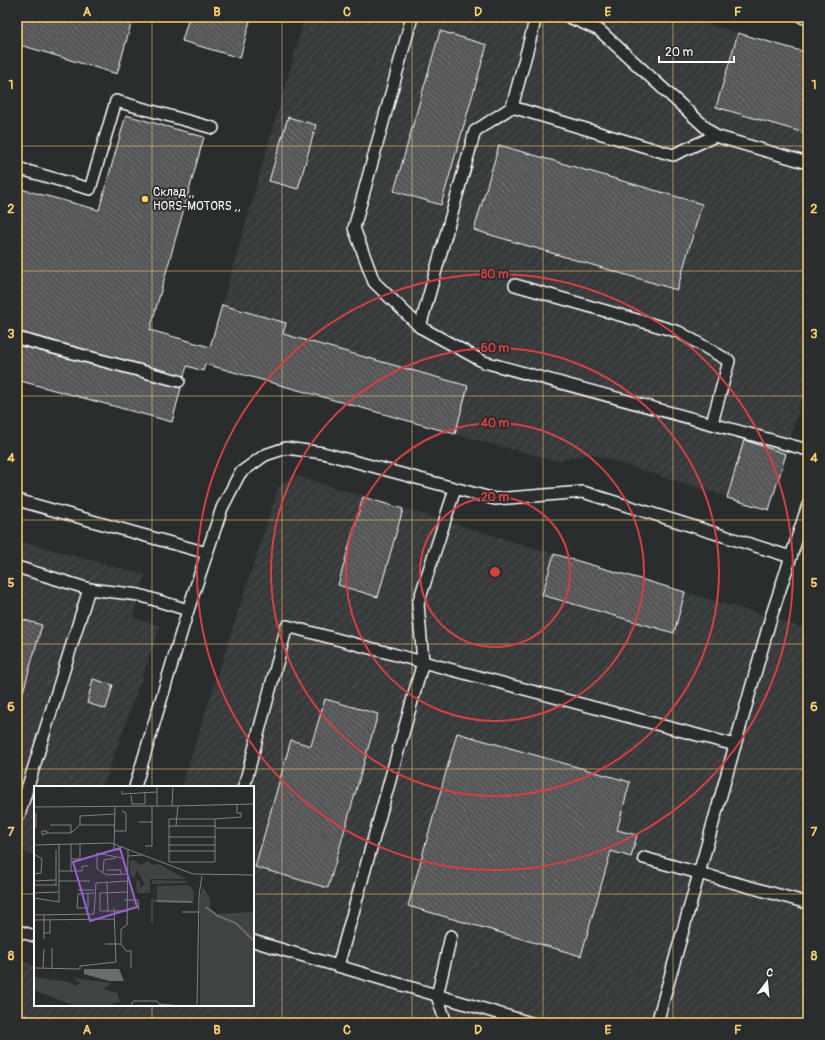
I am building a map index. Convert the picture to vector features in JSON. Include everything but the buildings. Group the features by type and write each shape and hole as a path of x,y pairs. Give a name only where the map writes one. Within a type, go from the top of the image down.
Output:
{"lane":[{"path":"412,17 354,228 374,282 420,327 484,362 808,450"},
{"path":"420,327 475,131 512,107 536,17"},
{"path":"569,17 599,30 715,136 808,163"},
{"path":"802,17 808,19"},
{"path":"17,168 90,189 116,101 213,128"},
{"path":"512,107 672,155 715,136"},
{"path":"515,285 679,332 728,361 712,423"},
{"path":"17,338 179,381"},
{"path":"135,786 188,610 222,508 240,473 265,455 286,448 323,453 495,499 583,492 791,558"},
{"path":"338,966 423,662 418,604 455,489"},
{"path":"17,500 207,553"},
{"path":"657,1023 771,617 808,505"},
{"path":"17,566 89,589 139,595 188,610"},
{"path":"17,814 19,815 89,589"},
{"path":"244,786 287,626 735,745"},
{"path":"644,858 700,871 808,902"},
{"path":"17,931 34,936"},
{"path":"446,1023 437,996 451,936"},
{"path":"254,941 531,1023"},
{"path":"17,1020 28,1023"}],"shaded area":[{"path":"305,17 684,17 808,53 808,378 769,510 591,454 557,461 205,364"},
{"path":"294,475 554,554 771,617 808,630 808,1023 17,1023 17,960 34,965 34,1006 254,1006 254,786 181,786 279,486"},
{"path":"17,540 145,575 133,617 160,626 103,786 34,786 34,856 17,850"}],"place":[{"name":"Склад ,, HORS-MOTORS ,,","path":"145,199"}]}
